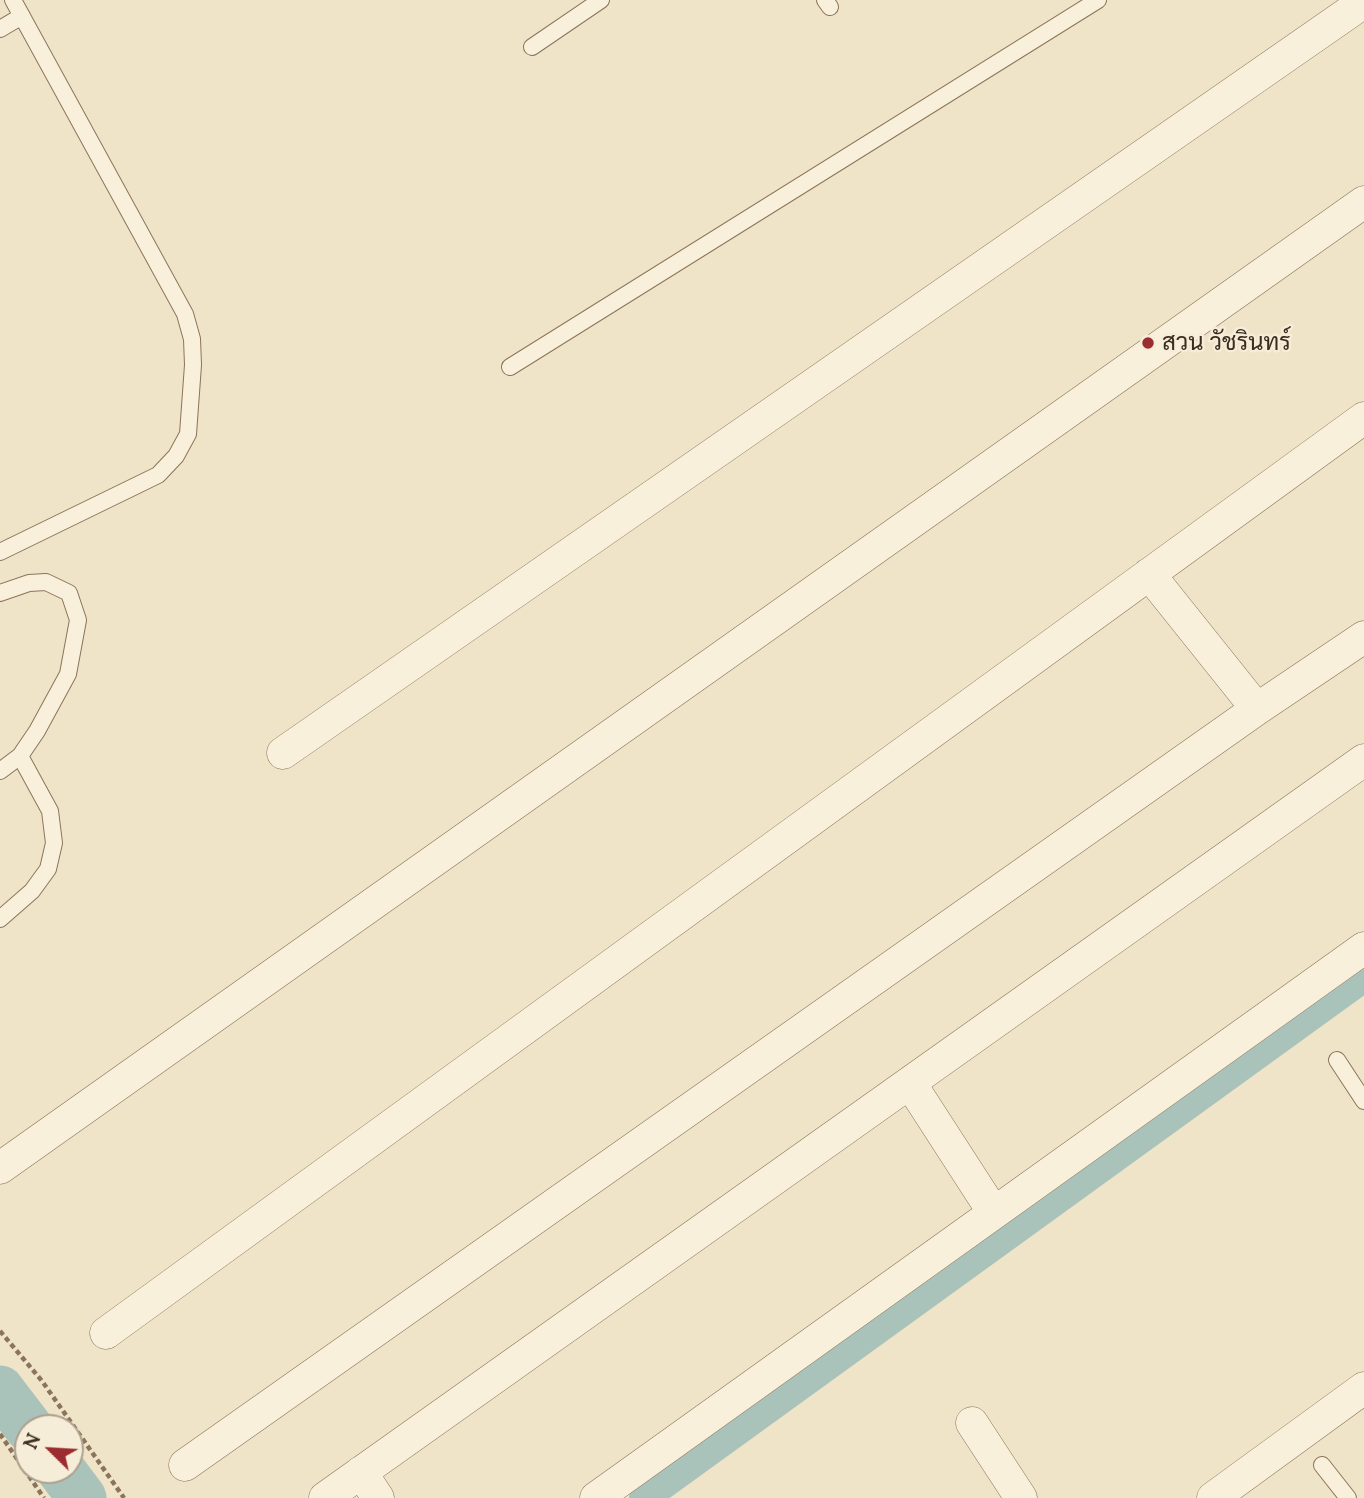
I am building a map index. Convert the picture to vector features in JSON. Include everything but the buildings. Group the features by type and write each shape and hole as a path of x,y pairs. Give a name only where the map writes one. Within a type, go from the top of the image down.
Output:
{"street":[{"path":"283,753 1364,2"},
{"path":"0,1168 1364,202"},
{"path":"106,1333 1364,418"},
{"path":"1149,574 1257,709"},
{"path":"185,1465 1257,709 1364,637"},
{"path":"325,1498 370,1485 910,1083 1364,760"},
{"path":"596,1498 1364,948"},
{"path":"910,1083 994,1213"},
{"path":"1213,1498 1364,1388"},
{"path":"972,1423 1021,1498"}],"lane":[{"path":"0,552 158,474 176,456 188,434 192,403 192,339 185,314 13,0"},
{"path":"532,47 601,0"},
{"path":"510,367 1098,0"},
{"path":"0,29 22,16"},
{"path":"0,593 29,583 46,582 69,593 78,621 68,674 37,732 20,756 0,771"},
{"path":"0,919 32,891 48,869 54,843 50,811 20,756"},
{"path":"1337,1060 1364,1101"},
{"path":"1322,1465 1348,1498"}],"path":[{"path":"0,1331 42,1381 124,1498"},
{"path":"0,1434 44,1498"}],"waterway":[{"path":"644,1498 1364,977"},
{"path":"0,1390 18,1414"},
{"path":"72,1484 82,1498"}],"place":[{"name":"สวน วัชรินทร์","path":"1148,343"}]}
